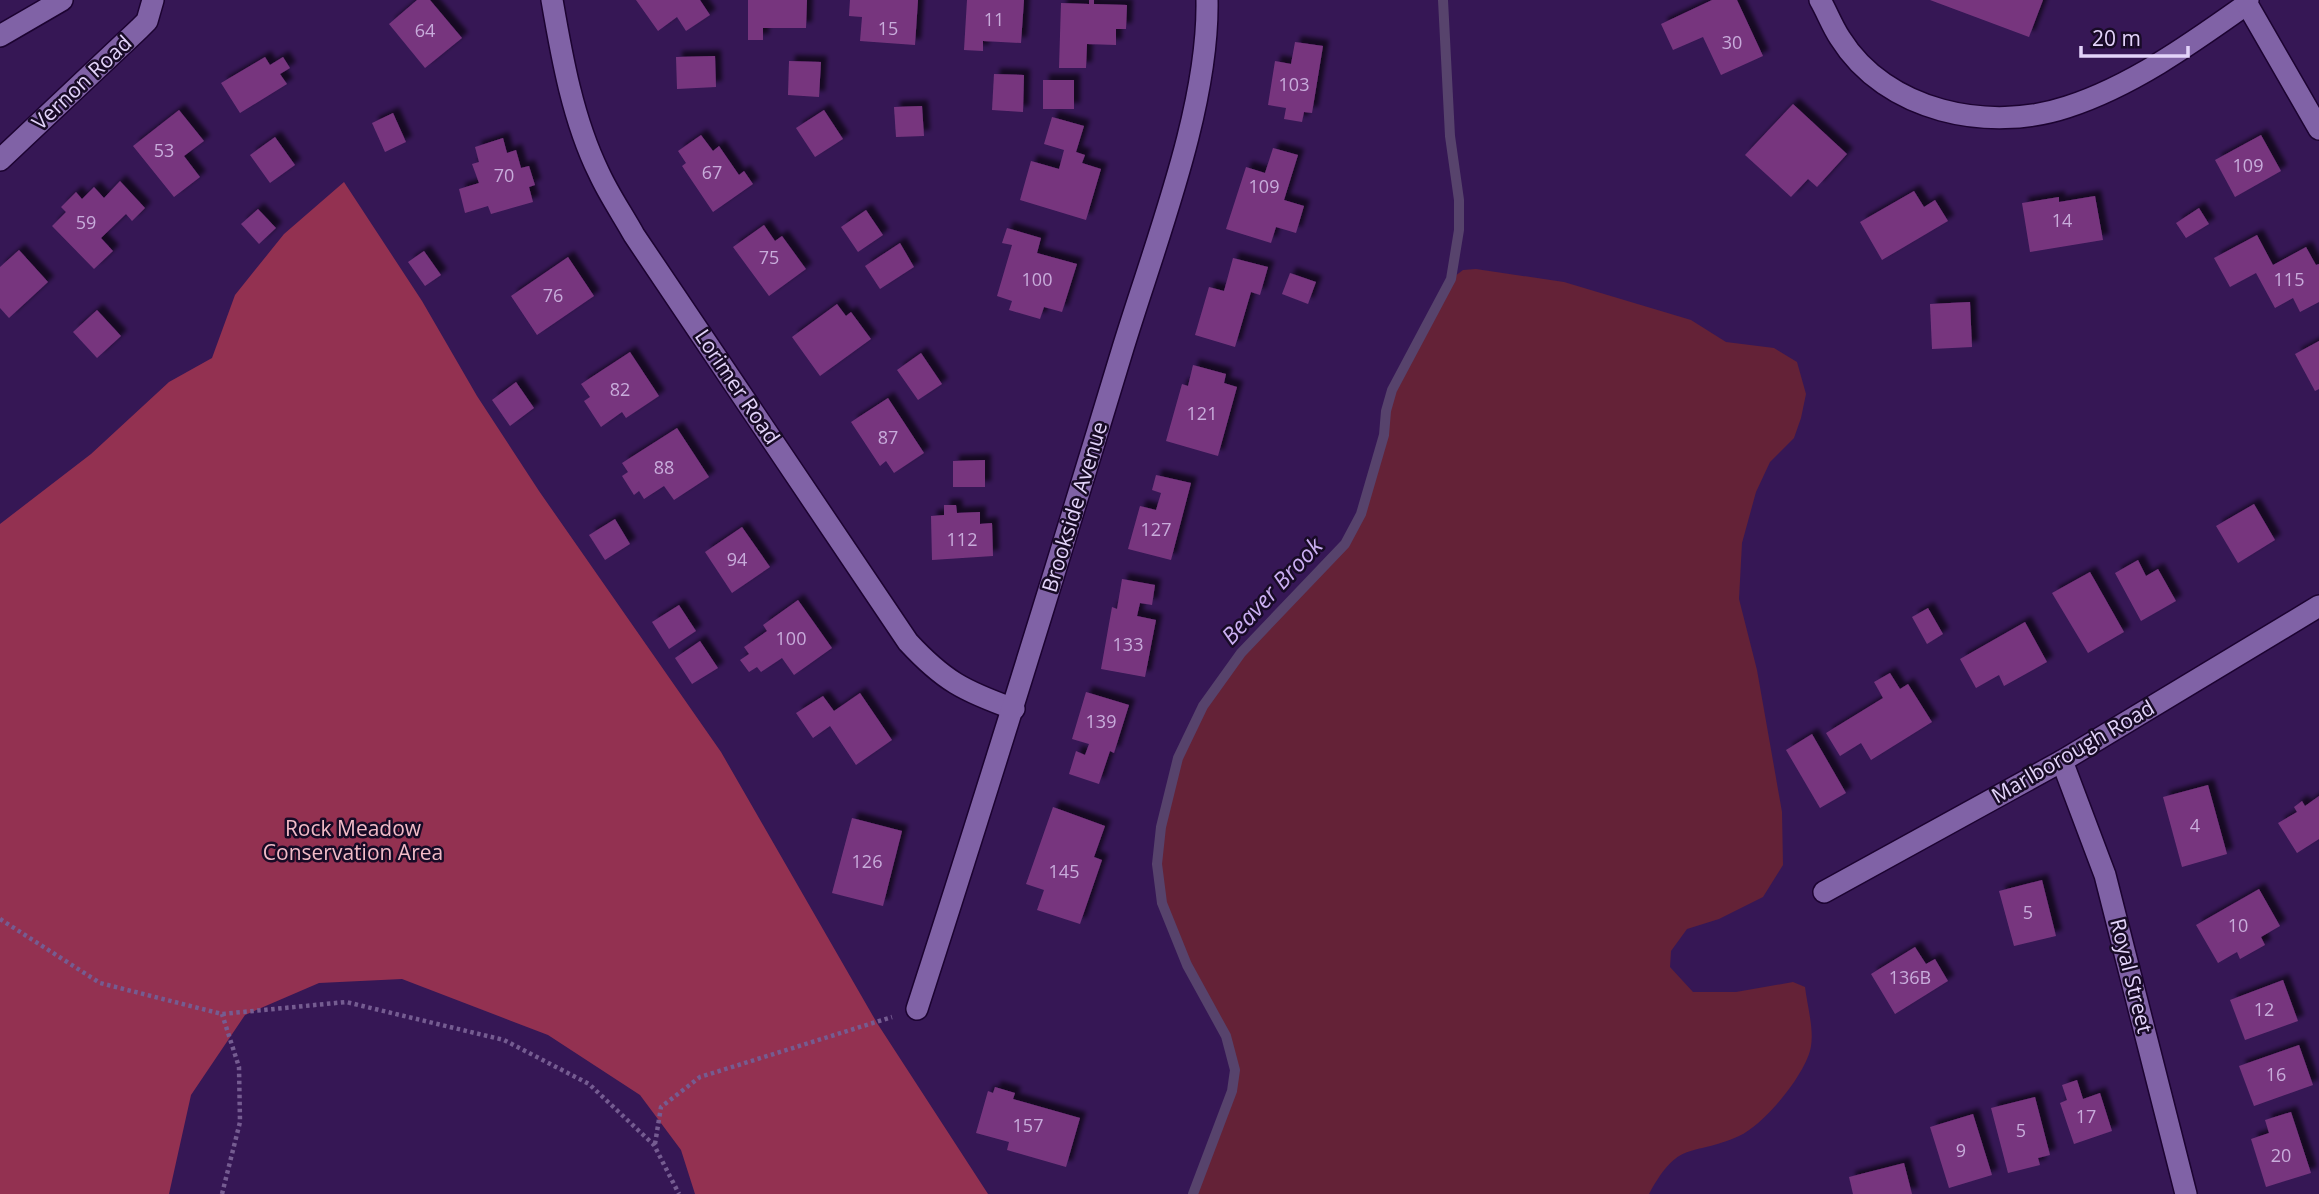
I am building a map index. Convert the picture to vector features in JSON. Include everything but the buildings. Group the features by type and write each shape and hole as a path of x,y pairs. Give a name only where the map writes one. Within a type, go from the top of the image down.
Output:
{"street":[{"path":"0,36 62,0"},
{"name":"Vernon Road","path":"0,160 139,29 146,21 153,0"},
{"name":"Lorimer Road","path":"552,0 561,56 581,123 599,173 634,235 908,642 935,671 964,691 1014,709"},
{"name":"Brookside Avenue","path":"917,1009 1014,709 1177,169 1208,40 1207,0"},
{"path":"1821,0 1840,39 1859,61 1881,80 1907,96 1939,110 2001,119 2032,116 2069,107 2191,43 2247,2 2319,129"},
{"name":"Marlborough Road","path":"1824,892 2062,761 2319,606"},
{"name":"Royal Street","path":"2062,761 2105,875 2186,1194"}],"path":[{"path":"0,919 100,983 222,1014 346,1002 504,1040 589,1084 654,1145 679,1194"},
{"path":"654,1145 660,1107 699,1077 917,1009"},
{"path":"222,1014 239,1067 240,1122 222,1194"}],"shaded area":[{"path":"1476,269 1564,282 1691,320 1726,342 1774,348 1797,362 1806,394 1801,418 1794,438 1770,462 1756,492 1742,543 1739,599 1757,670 1782,812 1783,865 1763,897 1719,919 1687,929 1671,951 1670,967 1693,992 1736,992 1793,982 1805,987 1812,1032 1808,1057 1783,1097 1760,1121 1739,1136 1678,1157 1669,1164 1649,1194 1193,1194 1232,1091 1235,1070 1226,1036 1187,965 1162,903 1157,864 1161,827 1178,758 1203,706 1241,653 1345,544 1361,514 1370,487 1384,435 1386,411 1392,390 1451,279 1463,270"}],"green space":[{"name":"Rock Meadow Conservation Area","path":"344,182 422,301 477,396 539,491 721,752 877,1023 988,1194 695,1194 681,1150 640,1095 548,1035 402,979 319,983 245,1015 191,1095 169,1194 0,1194 0,524 91,454 169,382 212,358 235,295 284,234"}],"waterway":[{"name":"Beaver Brook","path":"1193,1194 1232,1091 1235,1070 1226,1036 1187,965 1162,903 1157,864 1161,827 1178,758 1203,706 1241,653 1345,544 1361,514 1384,435 1386,411 1392,390 1451,279 1459,230 1459,200 1450,136 1443,0"}]}
